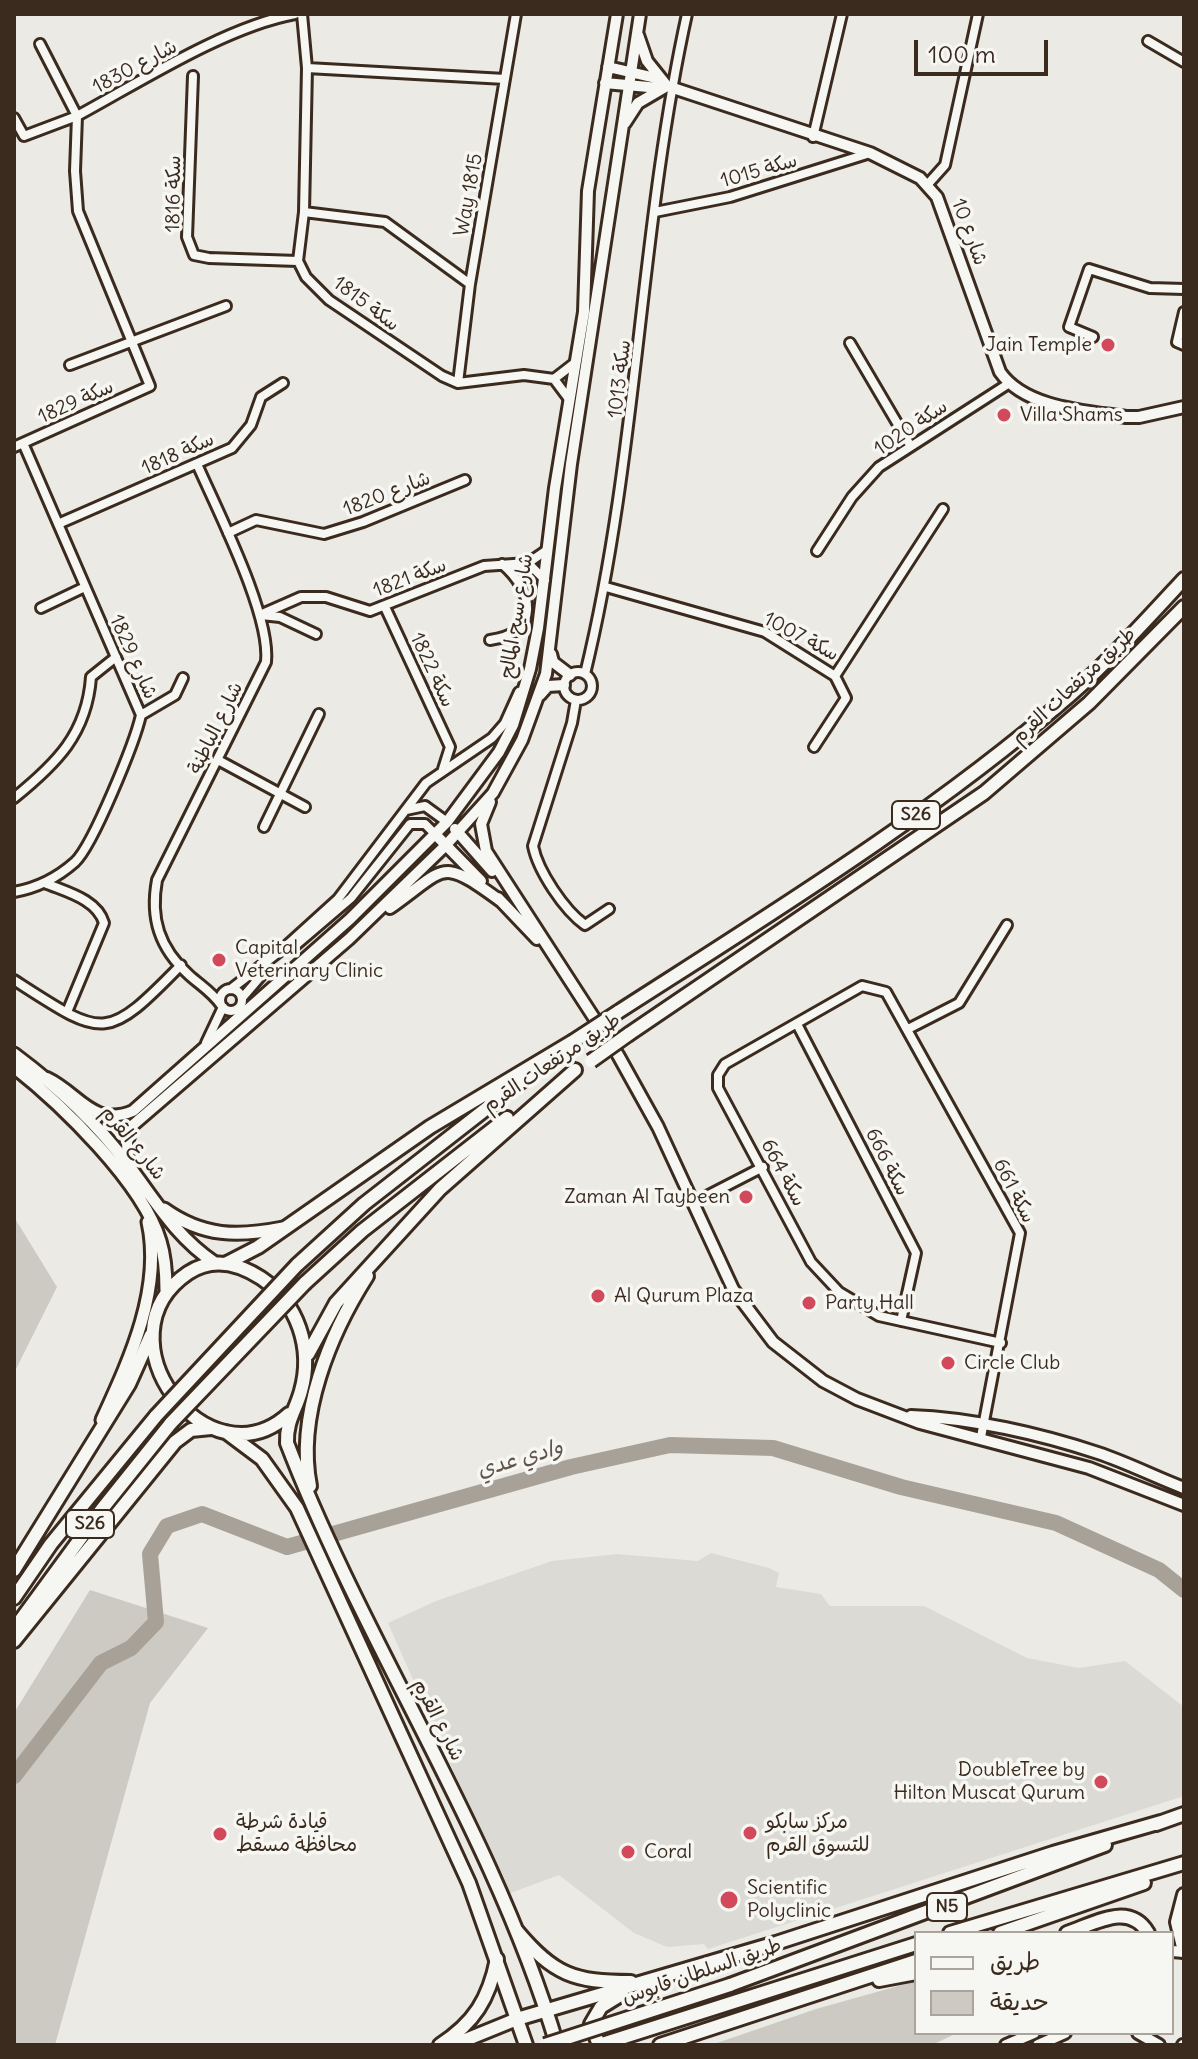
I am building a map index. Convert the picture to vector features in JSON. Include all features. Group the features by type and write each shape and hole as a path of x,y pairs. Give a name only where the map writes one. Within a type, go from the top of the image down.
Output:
{"main road":[{"name":"طريق مرتفعات القرم","path":"14,1598 80,1507 156,1416 297,1265 364,1204 572,1042 871,847 981,768 1071,694 1184,579"},
{"name":"طريق مرتفعات القرم","path":"14,1629 102,1509 171,1423 305,1283 362,1231 466,1146 984,793 1089,703 1184,607"},
{"path":"14,1570 129,1384 166,1290 193,1269 221,1263 284,1228 430,1127 572,1042"},
{"name":"شارع القرم","path":"14,1054 45,1077 128,1164 175,1230 221,1263"},
{"name":"شارع القرم","path":"14,1067 81,1129 142,1202 160,1239 166,1290"},
{"path":"306,1357 336,1303 391,1243 493,1139 575,1070"},
{"path":"94,1437 126,1365 140,1323 151,1245 142,1202"},
{"path":"155,1203 187,1226 220,1235 248,1235 284,1228"},
{"path":"313,1500 306,1451 308,1429 330,1346 356,1293 391,1243"},
{"path":"152,1332 157,1363 170,1394 190,1414 226,1432 261,1430 289,1414 301,1392 306,1357 300,1329 281,1296 252,1273 221,1263"},
{"name":"شارع القرم","path":"289,1414 287,1443 364,1613 473,1832 517,1931 547,2009 557,2045"},
{"path":"14,1641 175,1442 191,1430 212,1427"},
{"name":"شارع القرم","path":"226,1432 262,1459 297,1508 469,1883 526,2045"},
{"name":"طريق السلطان قابوس","path":"545,2045 730,1985 1048,1869 1184,1814"},
{"path":"453,2045 547,2009 646,1982 1161,1822"},
{"path":"1005,1931 1184,1866"},
{"name":"N5","path":"957,1931 1184,1866"},
{"path":"1184,1895 1177,1932 1184,1952"},
{"path":"1074,1931 1126,1915 1138,1920 1146,1931"},
{"path":"517,1931 553,1968 573,1978 593,1982 646,1982"},
{"name":"طريق السلطان قابوس","path":"599,2045 914,1945"},
{"path":"440,2045 476,2017 486,1998 497,1959"},
{"path":"660,2045 914,1962"},
{"path":"825,1991 914,1973"},
{"path":"599,2045 591,2024 601,2007 646,1982"},
{"path":"678,2045 773,2006"}],"street":[{"name":"1830 شارع","path":"150,386 78,211 75,171 77,116 181,60 269,19 295,14"},
{"path":"298,261 304,212 307,68 302,14"},
{"name":"Way 1815","path":"458,383 470,284 516,14"},
{"name":"شارع سيح المالح","path":"45,1077 61,1084 97,1115 120,1117 133,1111 350,919 447,822 499,752 513,725 530,669 545,580 584,312 588,191 617,14"},
{"name":"شارع سيح المالح","path":"128,1164 127,1142 133,1125 366,923 446,845 493,793 522,740 539,696 550,647 571,464 640,14"},
{"name":"سكة 1013","path":"585,674 606,587 633,404 655,212 665,85 687,14"},
{"path":"813,137 842,14"},
{"path":"928,184 945,165 978,14"},
{"path":"638,32 647,61 665,85"},
{"path":"1148,41 1184,62"},
{"path":"14,118 24,136 77,116 40,44"},
{"path":"608,67 630,71 665,85"},
{"path":"307,68 505,79"},
{"name":"سكة 1816","path":"193,76 187,237 194,255 298,261"},
{"path":"605,83 628,87 665,85"},
{"path":"622,129 638,103 665,85"},
{"name":"شارع 10","path":"665,85 813,137 870,153 928,184 937,197 1000,372 1008,384"},
{"name":"سكة 1015","path":"655,212 730,197 870,153"},
{"path":"304,212 385,222 470,284"},
{"name":"سكة 1815","path":"298,261 306,277 329,300 423,365 458,383"},
{"path":"1093,337 1069,327 1089,269 1150,288 1184,289"},
{"path":"70,365 226,306"},
{"path":"1184,312 1177,342 1184,345"},
{"path":"850,343 910,445"},
{"path":"458,383 524,375 554,379 576,362"},
{"path":"554,379 569,399"},
{"name":"سكة 1818","path":"58,524 232,448 251,425 261,397 283,383"},
{"path":"1008,384 1040,400 1126,417 1184,407"},
{"name":"سكة 1020","path":"817,551 852,497 879,467 1008,384"},
{"name":"سكة 1829","path":"18,445 150,386"},
{"name":"1829 شارع","path":"14,892 45,883 77,861 133,747 141,715 58,524 18,445"},
{"name":"شارع الباطنة","path":"197,464 228,533 268,643 266,662 157,880 152,907 155,928 181,965 222,1006"},
{"name":"1820 شارع","path":"228,533 256,520 324,534 363,522 465,480"},
{"name":"سكة 1007","path":"606,587 765,632 835,676 943,509"},
{"path":"545,580 528,563 547,550"},
{"name":"سكة 1821","path":"260,615 301,597 326,597 370,611 484,566 528,563"},
{"path":"490,640 515,631 523,623 528,605 524,589 502,564"},
{"path":"41,608 85,587"},
{"name":"سكة 1822","path":"385,607 450,747"},
{"path":"260,615 280,617 316,634"},
{"path":"539,696 548,686 567,680 585,674 591,681 591,691 586,697 576,700 566,694 567,680 553,662 550,647"},
{"path":"14,798 58,762 89,704 91,677 116,657"},
{"path":"192,1060 212,1035 222,1006 220,998 284,948 338,899 426,783 443,769 480,749 505,723 530,669"},
{"path":"814,747 846,698 835,676"},
{"path":"141,715 175,695 183,678"},
{"path":"576,700 572,723 533,846 542,869 576,919 585,925 609,909"},
{"path":"264,827 319,714"},
{"path":"443,769 450,747 467,756"},
{"path":"218,760 305,807"},
{"path":"493,793 481,824 481,837 545,948 618,1055 695,1202 733,1289 773,1342 823,1381 857,1399 905,1416 1100,1453 1184,1488"},
{"path":"404,811 425,806 447,822 512,893"},
{"path":"222,1006 236,1009 271,965 351,898 410,824 425,824 545,948"},
{"path":"366,923 439,871 458,872 502,902"},
{"path":"45,883 90,904 104,923 67,1012"},
{"path":"908,1029 959,1003 1007,925"},
{"path":"14,980 92,1025 112,1025 142,1005 181,965"},
{"name":"سكة 664","path":"876,987 862,986 725,1064 718,1075 718,1088 763,1167 811,1262 839,1292 879,1316 1001,1343"},
{"name":"سكة 661","path":"876,987 886,992 908,1029 1020,1233 983,1432"},
{"path":"209,990 228,990 242,998"},
{"name":"سكة 666","path":"797,1024 916,1253 901,1321"},
{"path":"695,1202 763,1167"},
{"path":"983,1432 1184,1505"},
{"path":"1006,2045 1029,2035"},
{"path":"1038,2045 1060,2035"},
{"path":"1145,2039 1159,2045"}],"shaded area":[{"path":"711,1553 769,1568 779,1573 776,1587 821,1594 830,1606 924,1606 1027,1658 1079,1668 1125,1661 1184,1707 1184,1796 708,1949 704,1944 667,1947 634,1933 559,1875 508,1894 388,1623 436,1601 552,1561 617,1554 698,1561"}],"green space":[{"path":"14,1217 57,1287 14,1373"},
{"path":"90,1590 208,1628 150,1703 55,2045 14,2045 14,1713"},
{"path":"914,1982 914,2035 953,2035 932,2045 711,2045 816,2009"}],"waterway":[{"name":"وادي عدي","path":"14,1776 101,1663 131,1648 156,1622 150,1554 167,1526 202,1514 287,1547 571,1467 670,1445 773,1448 901,1487 1056,1523 1159,1570 1184,1590"}],"place":[{"name":"Jain Temple","path":"1108,345"},
{"name":"Villa Shams","path":"1004,415"},
{"name":"Capital Veterinary Clinic","path":"219,960"},
{"name":"Zaman Al Taybeen","path":"746,1197"},
{"name":"Al Qurum Plaza","path":"598,1296"},
{"name":"Party Hall","path":"809,1303"},
{"name":"Circle Club","path":"948,1363"},
{"name":"DoubleTree by Hilton Muscat Qurum","path":"1101,1782"},
{"name":"مركز سابكو للتسوق القرم","path":"750,1833"},
{"name":"قيادة شرطة محافظة مسقط","path":"220,1834"},
{"name":"Coral","path":"628,1852"},
{"name":"Scientific Polyclinic","path":"729,1900"}]}
